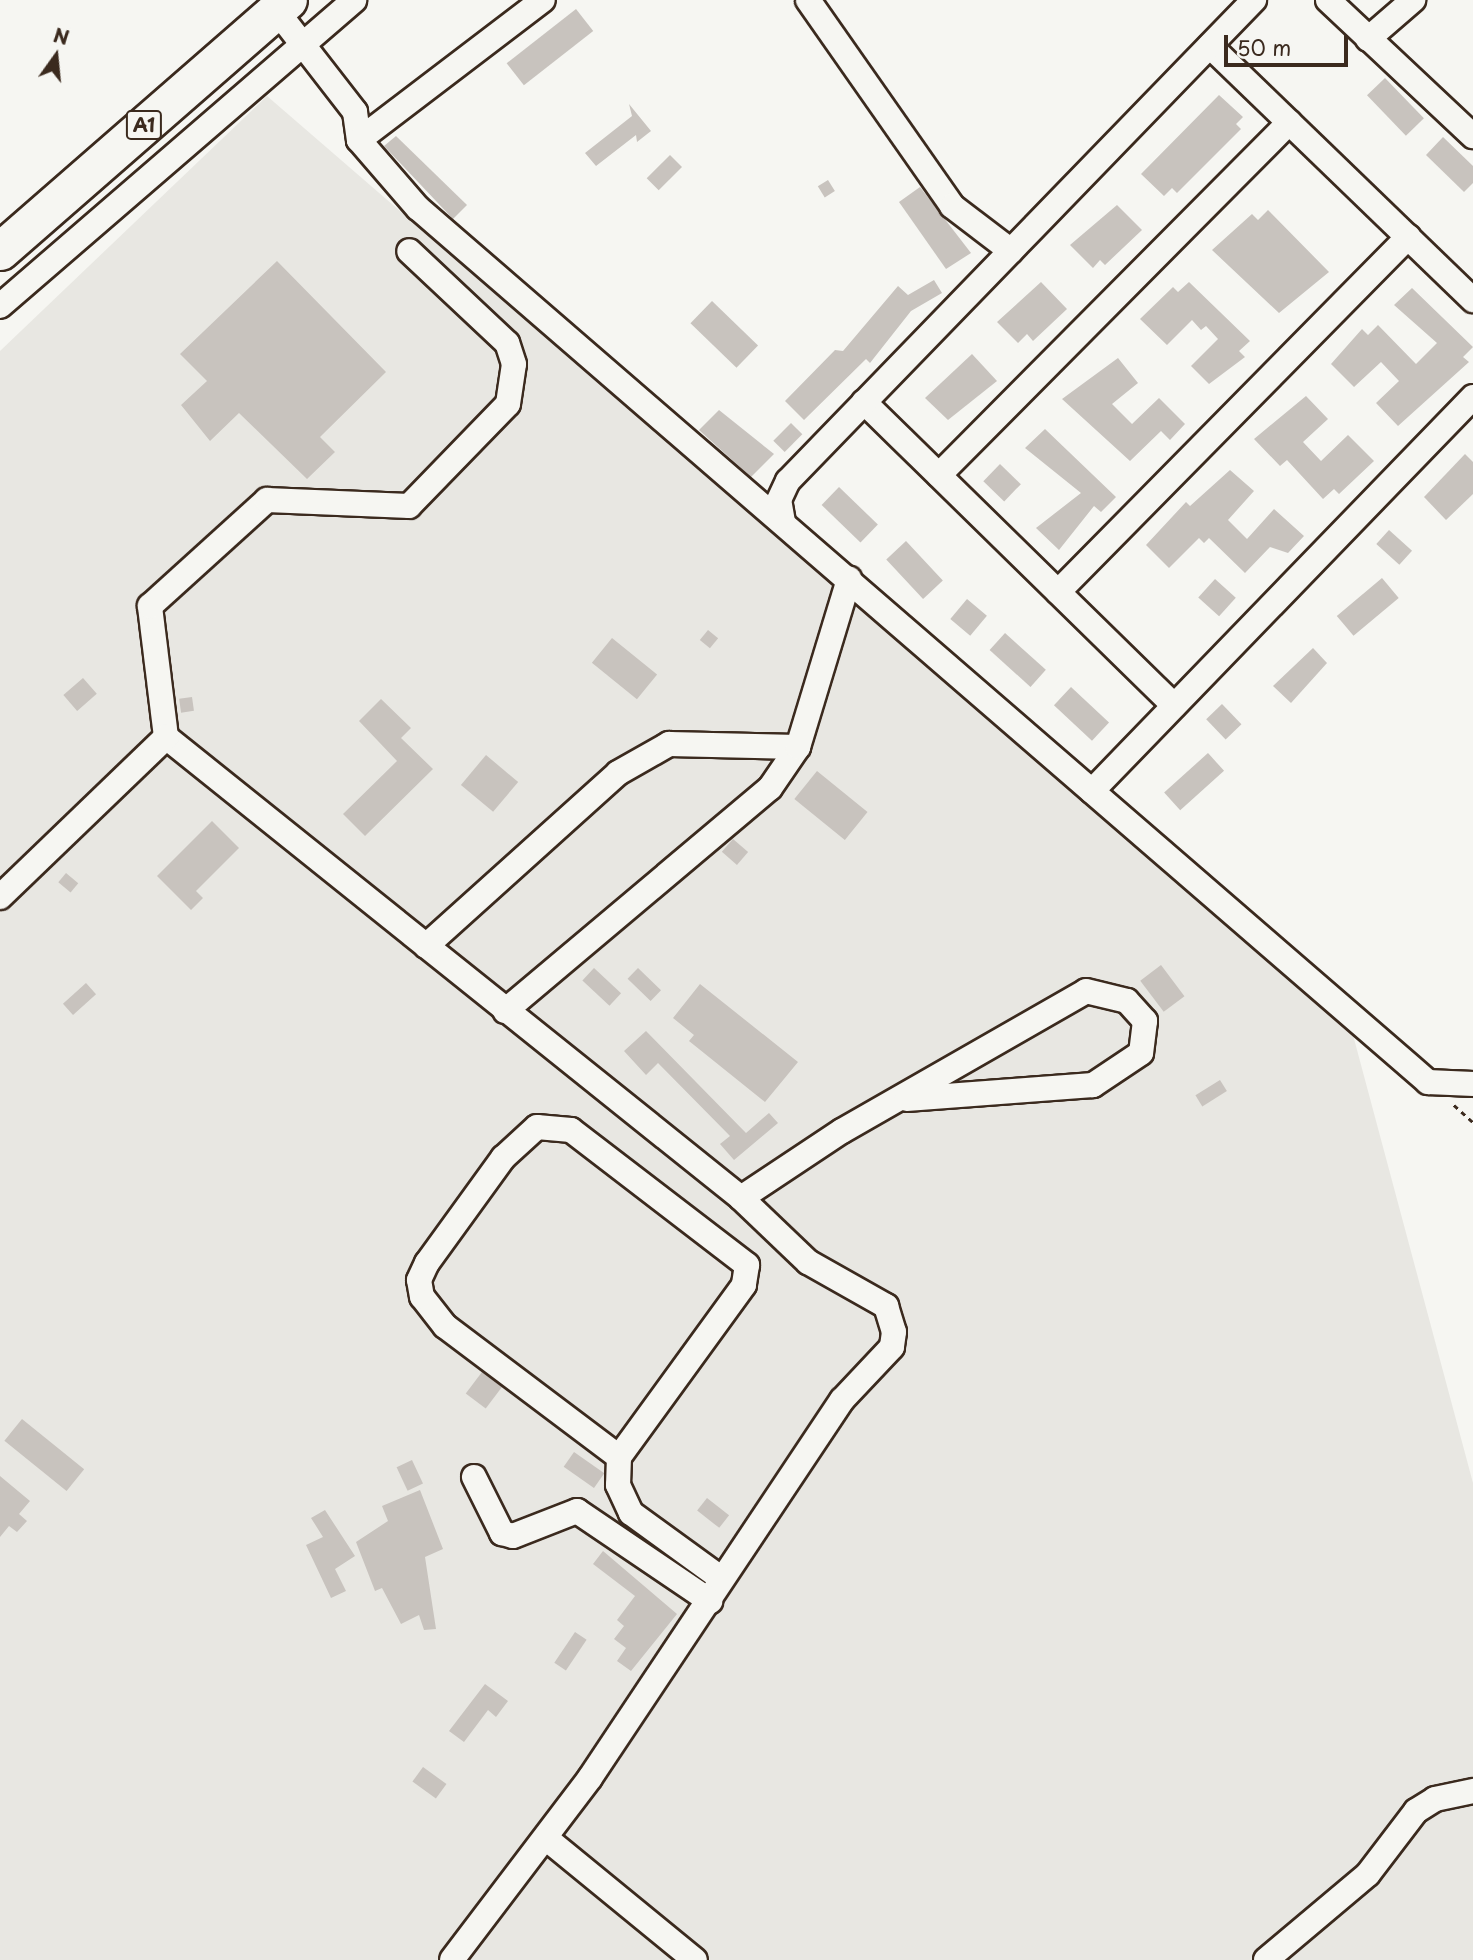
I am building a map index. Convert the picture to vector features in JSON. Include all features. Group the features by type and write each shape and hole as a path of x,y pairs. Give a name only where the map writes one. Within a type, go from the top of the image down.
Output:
{"highway":[{"name":"A1","path":"0,249 282,5"}],"street":[{"path":"0,306 354,0"},
{"path":"359,140 543,0"},
{"path":"808,0 952,206 1011,251"},
{"path":"783,522 779,500 788,481 1254,0"},
{"path":"1328,0 1473,136"},
{"path":"1368,39 1413,0"},
{"path":"282,5 304,43 355,112 359,140 418,208 1428,1082 1473,1084"},
{"path":"1210,46 1473,300"},
{"path":"939,475 1289,122"},
{"path":"1058,592 1408,237"},
{"path":"410,251 507,344 514,364 508,404 409,506 267,500 150,606 166,737 741,1198 808,1262 886,1306 894,1332 892,1347 842,1400 719,1577 710,1601 547,1839 452,1960"},
{"path":"1092,791 1473,397"},
{"path":"864,402 1174,706"},
{"path":"505,1011 694,858 770,788 798,747 849,579"},
{"path":"0,897 166,737"},
{"path":"426,946 481,903 618,773 669,744 798,747"},
{"path":"741,1198 842,1131 907,1099 1086,992 1127,1001 1145,1021 1141,1053 1093,1085 907,1099"},
{"path":"619,1457 445,1326 422,1297 419,1280 427,1263 503,1158 537,1127 571,1130 749,1272 619,1457 618,1485 631,1513 719,1577"},
{"path":"474,1477 502,1533 513,1536 577,1511 710,1601"},
{"path":"1266,1960 1368,1874 1416,1811 1435,1798 1473,1791"},
{"path":"547,1839 695,1960"}],"shaded area":[{"path":"267,96 1353,1035 1473,1483 1473,1960 0,1960 0,351"}],"building":[{"path":"576,9 593,31 524,85 507,63"},
{"path":"1385,78 1424,118 1406,136 1367,95"},
{"path":"1219,95 1243,117 1236,124 1241,129 1177,193 1172,188 1164,196 1141,174"},
{"path":"629,104 651,131 637,142 636,135 596,166 585,153 632,116"},
{"path":"396,136 467,205 453,219 384,146"},
{"path":"1443,137 1473,166 1473,183 1464,192 1426,155"},
{"path":"670,155 682,167 659,190 647,178"},
{"path":"828,180 835,191 825,197 818,186"},
{"path":"920,187 971,253 946,269 899,202"},
{"path":"1117,205 1142,230 1105,265 1100,260 1093,268 1070,245"},
{"path":"1268,210 1329,272 1279,313 1212,250 1252,214 1258,220"},
{"path":"277,261 386,372 320,437 335,452 307,479 239,413 210,441 181,405 207,381 180,354"},
{"path":"934,280 942,293 911,311 870,363 866,359 804,420 785,401 835,350 843,351 898,286 908,295"},
{"path":"1041,282 1067,309 1033,341 1027,334 1018,343 997,322"},
{"path":"1189,282 1250,341 1239,351 1245,357 1209,384 1191,366 1218,339 1206,326 1201,330 1192,320 1167,345 1140,319 1173,287 1178,292"},
{"path":"1412,288 1473,347 1463,357 1469,362 1398,426 1376,403 1399,381 1381,362 1354,387 1331,364 1362,329 1368,335 1378,325 1416,364 1437,343 1394,305"},
{"path":"712,301 758,345 737,368 690,323"},
{"path":"972,354 997,381 948,420 925,398"},
{"path":"1118,358 1138,383 1112,404 1132,424 1159,398 1185,424 1170,440 1161,431 1130,461 1062,399"},
{"path":"1306,396 1328,419 1303,442 1321,461 1348,435 1374,461 1339,494 1334,489 1323,499 1287,460 1280,466 1254,439"},
{"path":"719,410 774,454 751,477 699,430"},
{"path":"791,423 802,434 785,452 773,441"},
{"path":"1045,429 1116,497 1101,512 1094,506 1059,550 1036,528 1081,493 1025,448"},
{"path":"1465,454 1473,462 1473,494 1446,520 1424,497"},
{"path":"1000,464 1021,484 1004,501 983,481"},
{"path":"1230,470 1254,491 1228,520 1247,539 1274,509 1304,536 1288,553 1270,547 1245,573 1209,538 1204,543 1199,538 1169,568 1146,545 1186,502 1190,506"},
{"path":"839,487 878,525 860,542 822,505"},
{"path":"1389,530 1412,551 1399,565 1376,544"},
{"path":"906,541 943,580 923,599 886,559"},
{"path":"1382,578 1399,598 1354,636 1337,616"},
{"path":"1215,579 1236,598 1219,616 1198,598"},
{"path":"967,599 987,616 970,636 950,619"},
{"path":"708,630 718,638 710,648 700,640"},
{"path":"1005,633 1046,670 1030,687 990,650"},
{"path":"612,638 657,675 637,699 592,663"},
{"path":"1313,648 1327,663 1291,703 1273,686"},
{"path":"83,678 97,694 77,711 63,695"},
{"path":"1071,687 1109,722 1092,741 1054,705"},
{"path":"192,697 194,711 181,713 179,699"},
{"path":"381,699 411,728 401,738 433,769 365,836 343,814 397,761 359,721"},
{"path":"1222,704 1241,724 1226,739 1206,719"},
{"path":"1208,753 1224,771 1180,810 1164,792"},
{"path":"486,755 518,782 493,812 461,785"},
{"path":"817,771 868,812 845,840 794,799"},
{"path":"212,821 239,848 196,891 203,898 191,910 157,876"},
{"path":"733,839 748,852 737,865 722,852"},
{"path":"66,873 78,883 71,892 58,882"},
{"path":"1161,965 1184,996 1164,1012 1140,981"},
{"path":"594,968 621,993 609,1006 582,980"},
{"path":"638,968 661,990 651,1001 628,979"},
{"path":"86,983 96,994 73,1015 63,1004"},
{"path":"700,984 798,1062 765,1102 689,1041 694,1035 673,1018"},
{"path":"646,1031 746,1133 769,1113 778,1123 734,1160 720,1144 730,1136 658,1063 646,1075 624,1051"},
{"path":"1220,1080 1227,1091 1202,1106 1195,1095"},
{"path":"482,1372 502,1387 486,1409 466,1394"},
{"path":"22,1419 84,1469 67,1491 4,1441"},
{"path":"574,1452 604,1473 594,1488 564,1467"},
{"path":"412,1460 423,1484 408,1491 397,1467"},
{"path":"0,1476 30,1501 19,1514 27,1521 17,1532 9,1526 0,1537"},
{"path":"420,1490 443,1549 425,1557 436,1629 424,1630 419,1615 401,1624 382,1588 375,1591 356,1542 388,1521 382,1506"},
{"path":"707,1498 729,1515 719,1528 697,1511"},
{"path":"325,1510 355,1556 335,1569 346,1591 331,1598 306,1545 323,1537 311,1518"},
{"path":"603,1551 677,1614 631,1671 617,1661 626,1648 614,1639 624,1626 617,1620 635,1596 593,1564"},
{"path":"575,1632 587,1640 566,1671 554,1663"},
{"path":"485,1684 508,1701 496,1717 488,1710 464,1742 449,1731"},
{"path":"423,1767 446,1784 436,1799 412,1782"}]}
